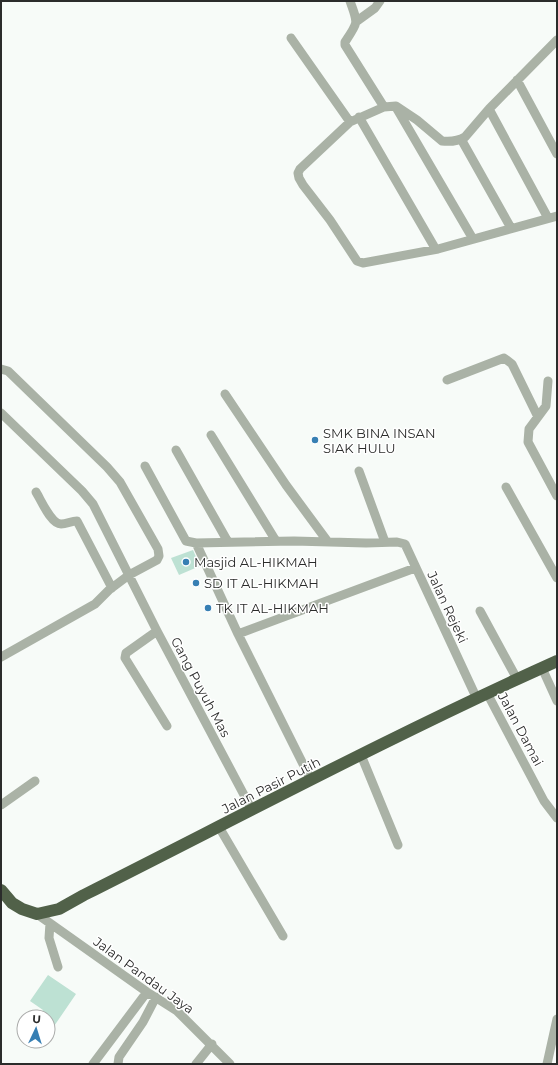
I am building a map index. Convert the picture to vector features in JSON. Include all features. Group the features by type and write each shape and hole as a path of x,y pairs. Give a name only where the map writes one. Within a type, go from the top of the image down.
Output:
{"highway":[{"name":"Jalan Pasir Putih","path":"37,914 59,909 361,755 557,661"},
{"path":"1,890 12,903 22,909 37,914"}],"street":[{"path":"350,1 357,21"},
{"path":"380,1 375,8 357,21 345,42 345,45 384,107"},
{"path":"291,38 350,122"},
{"path":"490,109 553,217 438,249 363,263 356,261 330,220 299,178 298,173 300,169 350,122 384,107 396,106 417,120 442,141 461,140 465,137 490,109 557,40"},
{"path":"518,80 557,154"},
{"path":"396,106 473,239"},
{"path":"359,117 435,248 438,249"},
{"path":"461,140 511,228"},
{"path":"447,380 504,358 512,364 538,417"},
{"path":"1,369 8,371 120,482 158,549 159,556 157,560 129,575 95,604 1,657"},
{"path":"548,381 547,404 529,429 528,442 557,496"},
{"path":"225,394 286,485 328,542"},
{"name":"Gang Puyuh Mas","path":"1,413 82,491 93,504 157,631 252,810"},
{"path":"211,435 276,541"},
{"path":"176,450 228,542"},
{"path":"146,466 184,538 186,541 196,543 238,634 311,780"},
{"path":"359,471 385,542"},
{"path":"506,487 557,578"},
{"path":"36,492 53,520 58,524 77,521 112,588"},
{"name":"Jalan Rejeki","path":"196,543 276,541 397,542 404,544 482,696"},
{"path":"238,634 415,568"},
{"path":"480,611 517,679"},
{"path":"157,631 126,653 125,658 167,726"},
{"path":"542,668 557,701"},
{"name":"Jalan Damai","path":"482,696 541,797 557,818"},
{"path":"361,755 398,845"},
{"path":"1,804 35,780"},
{"path":"219,828 283,936"},
{"name":"Jalan Pandau Jaya","path":"37,914 147,992 177,1011 212,1044 230,1064"},
{"path":"50,923 49,938 58,968"},
{"path":"93,1064 147,992"},
{"path":"118,1064 119,1057 143,1022 156,997"},
{"path":"548,1064 557,1019"},
{"path":"196,1064 212,1044"}],"building":[{"name":"Masjid AL-HIKMAH","path":"193,550 200,566 179,575 171,558"},
{"path":"48,975 76,994 56,1023 56,1009 42,1009 30,1001"}],"place":[{"name":"SMK BINA INSAN SIAK HULU","path":"315,440"},
{"name":"Masjid AL-HIKMAH","path":"186,562"},
{"name":"SD IT AL-HIKMAH","path":"196,583"},
{"name":"TK IT AL-HIKMAH","path":"208,608"}]}
